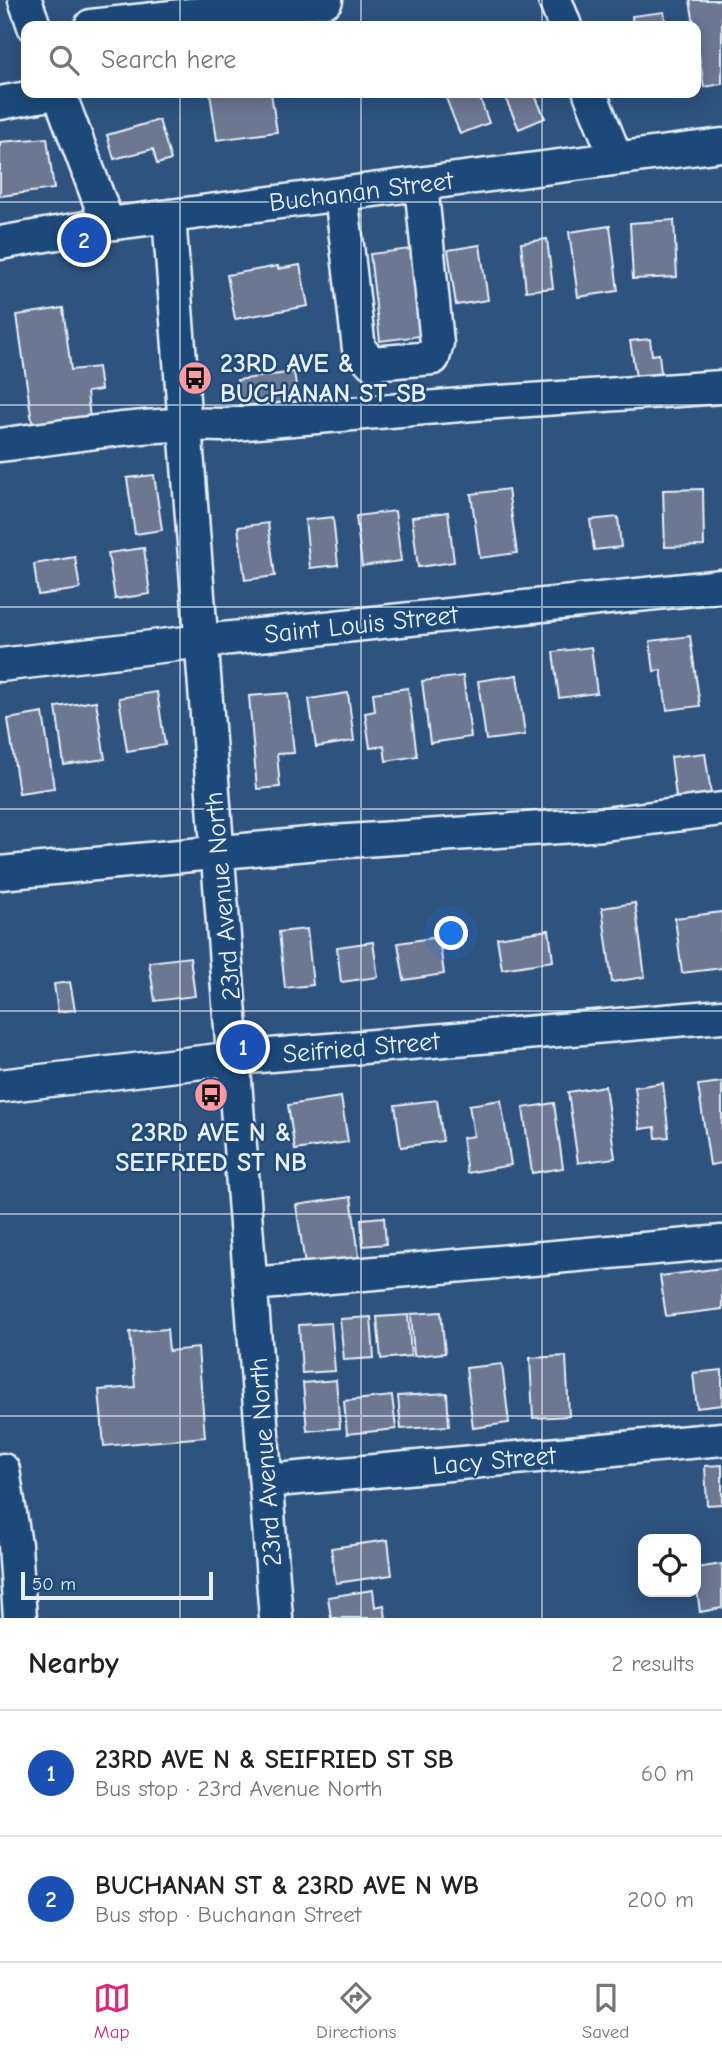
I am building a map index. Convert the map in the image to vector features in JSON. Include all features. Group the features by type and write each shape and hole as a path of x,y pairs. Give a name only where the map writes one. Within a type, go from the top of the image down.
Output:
{"street":[{"path":"24,0 32,21"},
{"path":"137,21 325,0"},
{"path":"555,0 563,21"},
{"path":"0,103 28,98"},
{"path":"59,98 108,224"},
{"path":"592,98 616,158"},
{"path":"722,145 722,158"},
{"name":"Buchanan Street","path":"0,243 108,224 722,145"},
{"path":"341,194 359,349 372,363 433,358 437,343 421,184"},
{"name":"23rd Avenue North","path":"169,216 236,1058 276,1618"},
{"path":"0,445 185,423 222,425 722,387"},
{"name":"Saint Louis Street","path":"0,665 722,586"},
{"path":"0,873 218,852 604,824 722,809"},
{"name":"Seifried Street","path":"0,1086 236,1058 722,1016"},
{"path":"252,1284 722,1242"},
{"name":"Lacy Street","path":"266,1481 722,1439"},
{"path":"3,1470 15,1545 20,1618"}],"building":[{"path":"690,0 722,0 722,84 704,87 701,68 701,21 693,21"},
{"path":"664,12 665,21 632,21 632,16"},
{"path":"211,98 272,98 277,132 217,140"},
{"path":"446,98 480,98 489,123 460,134"},
{"path":"505,98 536,98 545,118 519,129"},
{"path":"159,120 171,160 157,164 153,149 114,159 107,135"},
{"path":"47,138 54,189 0,196 0,142"},
{"path":"674,220 677,277 633,279 630,223"},
{"path":"610,226 618,291 578,297 569,232"},
{"path":"547,239 553,288 526,291 521,243"},
{"path":"480,245 488,300 456,305 448,250"},
{"path":"418,248 428,335 380,341 370,254"},
{"path":"300,265 308,306 235,319 227,275"},
{"path":"63,308 71,370 98,367 101,390 87,392 91,428 34,436 17,315"},
{"path":"650,339 652,355 659,354 661,373 636,377 630,341"},
{"path":"294,372 299,406 242,414 237,380"},
{"path":"154,475 162,530 135,534 127,478"},
{"path":"508,489 517,553 480,558 471,494"},
{"path":"703,489 704,546 665,547 663,490"},
{"path":"395,511 401,561 362,566 356,516"},
{"path":"448,512 454,562 418,567 412,517"},
{"path":"333,517 338,565 310,568 305,520"},
{"path":"618,517 621,547 594,550 590,520"},
{"path":"268,523 275,576 245,580 238,527"},
{"path":"144,548 150,594 115,599 108,553"},
{"path":"75,557 80,589 38,595 34,564"},
{"path":"690,636 700,706 667,710 661,670 654,671 650,641"},
{"path":"591,647 597,693 559,698 553,652"},
{"path":"517,675 525,735 486,740 478,681"},
{"path":"463,676 471,737 430,743 422,681"},
{"path":"408,688 417,756 386,761 384,746 370,748 365,713 375,711 373,693"},
{"path":"157,692 165,745 127,751 119,698"},
{"path":"288,693 294,753 277,754 280,787 257,789 249,696"},
{"path":"348,693 354,741 316,747 309,699"},
{"path":"96,701 105,759 64,765 56,707"},
{"path":"43,713 54,788 19,793 8,719"},
{"path":"705,753 712,800 677,805 671,757"},
{"path":"635,903 645,977 612,982 602,908"},
{"path":"722,912 722,968 682,973 675,918"},
{"path":"307,929 313,985 285,988 279,932"},
{"path":"549,930 553,961 502,969 497,938"},
{"path":"439,937 444,974 404,980 398,943"},
{"path":"373,942 378,977 341,982 337,947"},
{"path":"190,957 195,996 155,1001 149,962"},
{"path":"70,982 75,1010 58,1012 54,984"},
{"path":"722,1082 722,1163 710,1165 698,1085"},
{"path":"663,1083 669,1137 656,1138 655,1127 640,1129 635,1087"},
{"path":"605,1086 615,1158 578,1163 568,1092"},
{"path":"341,1097 348,1142 295,1150 288,1105"},
{"path":"437,1100 443,1141 401,1147 395,1105"},
{"path":"501,1100 511,1165 467,1173 462,1138 474,1136 469,1105"},
{"path":"554,1103 563,1168 532,1173 523,1108"},
{"path":"351,1197 360,1263 306,1271 296,1205"},
{"path":"384,1217 386,1244 363,1246 361,1219"},
{"path":"722,1268 722,1309 666,1316 660,1276"},
{"path":"441,1312 445,1353 414,1356 411,1314"},
{"path":"408,1315 411,1356 381,1359 377,1317"},
{"path":"371,1317 374,1358 344,1360 340,1319"},
{"path":"331,1323 335,1371 302,1373 299,1325"},
{"path":"167,1329 169,1351 198,1348 205,1437 104,1446 99,1390 135,1387 130,1332"},
{"path":"566,1356 569,1416 533,1418 530,1358"},
{"path":"502,1364 509,1423 473,1428 466,1368"},
{"path":"722,1370 722,1405 697,1408 693,1373"},
{"path":"336,1380 340,1428 307,1431 303,1383"},
{"path":"447,1393 449,1426 401,1429 398,1396"},
{"path":"392,1396 396,1429 347,1434 344,1401"},
{"path":"722,1465 722,1504 707,1505 705,1466"},
{"path":"388,1540 392,1575 336,1583 331,1548"},
{"path":"722,1564 722,1608 700,1612 698,1597 701,1597 701,1567"},
{"path":"373,1590 375,1607 384,1605 386,1618 331,1618 328,1597"}],"place":[{"name":"BUCHANAN ST & 23RD AVE N WB","path":"84,240"},
{"name":"23RD AVE & BUCHANAN ST SB","path":"195,378"},
{"name":"23RD AVE N & SEIFRIED ST SB","path":"243,1047"},
{"name":"23RD AVE N & SEIFRIED ST NB","path":"211,1095"}]}
